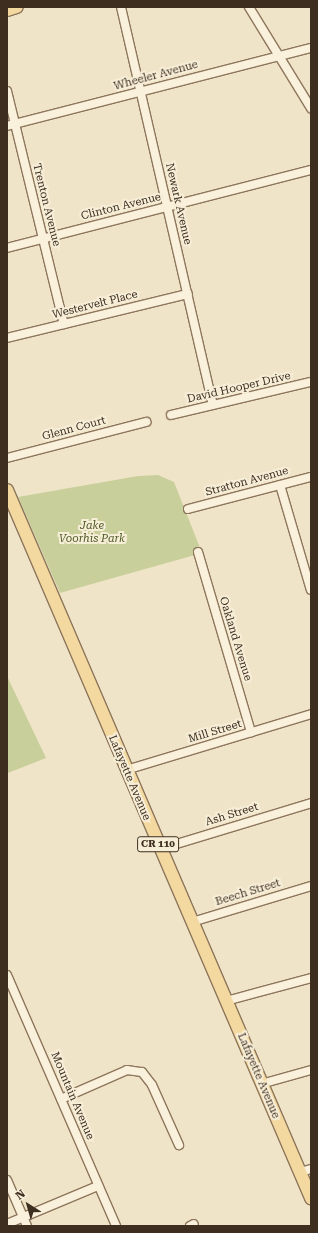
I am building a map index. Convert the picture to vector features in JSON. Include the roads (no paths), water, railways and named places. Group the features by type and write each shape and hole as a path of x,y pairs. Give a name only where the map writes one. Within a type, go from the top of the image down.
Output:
{"main road":[{"path":"7,10 17,7"},
{"name":"Lafayette Avenue","path":"7,490 261,1084 305,1170 311,1198"}],"street":[{"name":"Newark Avenue","path":"121,7 214,405"},
{"path":"249,7 311,108"},
{"name":"Wheeler Avenue","path":"11,125 311,48"},
{"name":"Trenton Avenue","path":"7,91 11,125 43,238 64,324"},
{"name":"Clinton Avenue","path":"7,248 311,170"},
{"name":"Westervelt Place","path":"7,338 188,294"},
{"name":"David Hooper Drive","path":"172,415 311,382"},
{"name":"Glenn Court","path":"7,458 146,422"},
{"name":"Stratton Avenue","path":"188,509 311,477"},
{"path":"280,485 311,590"},
{"name":"Oakland Avenue","path":"198,552 251,732"},
{"name":"Mill Street","path":"126,770 311,714"},
{"name":"Ash Street","path":"160,849 311,803"},
{"name":"Beech Street","path":"192,922 311,886"},
{"name":"Mountain Avenue","path":"7,975 116,1226"},
{"path":"226,1001 311,978"},
{"path":"61,1099 127,1070 142,1072 152,1085 179,1145"},
{"path":"261,1084 311,1070"},
{"path":"7,1180 27,1226"},
{"path":"7,1224 98,1186"}],"park label":[{"name":"Jake Voorhis Park","path":"92,533"}]}
